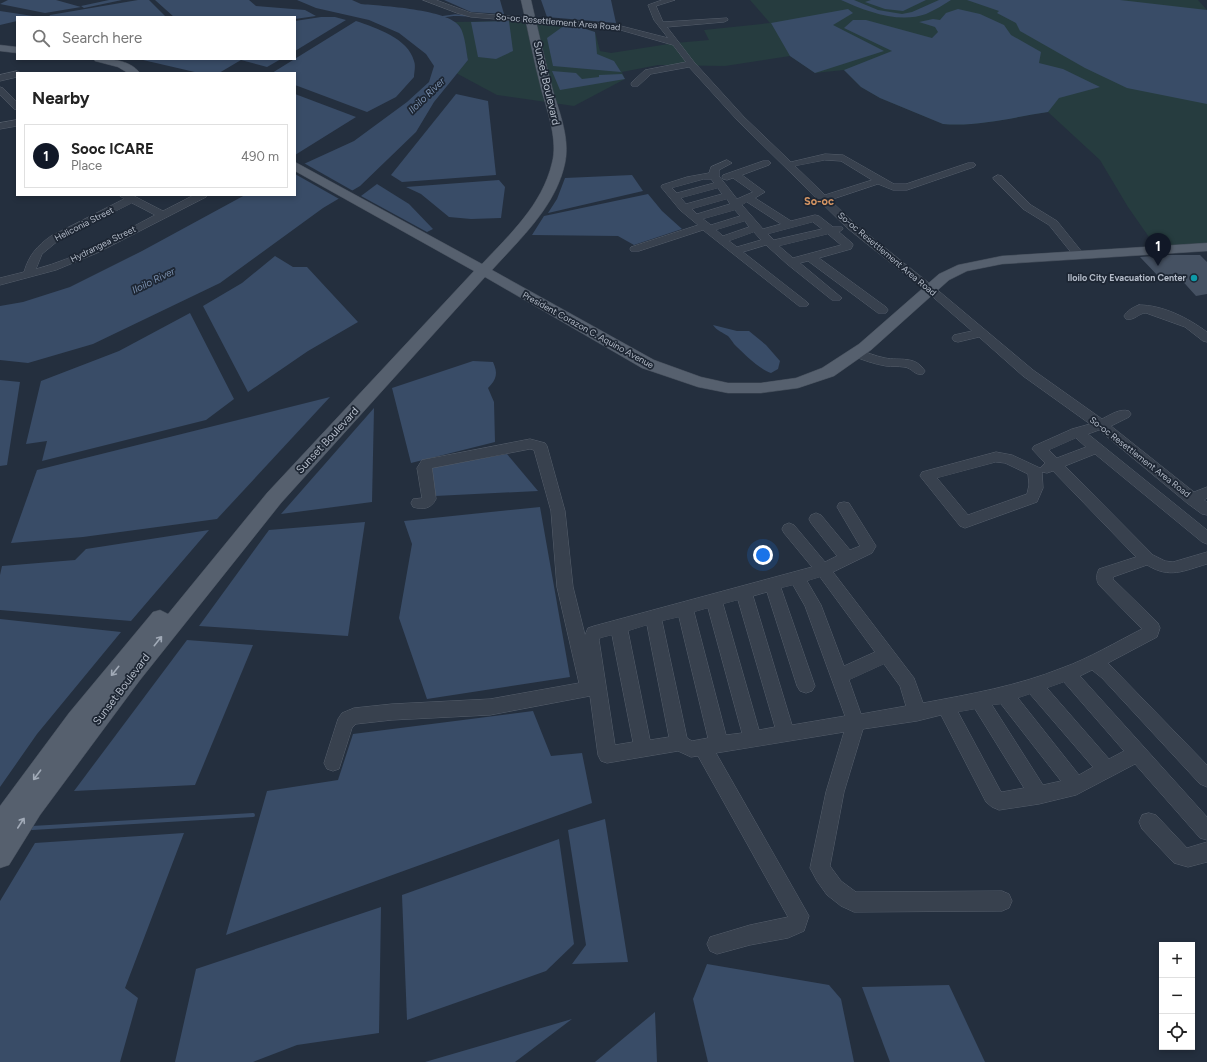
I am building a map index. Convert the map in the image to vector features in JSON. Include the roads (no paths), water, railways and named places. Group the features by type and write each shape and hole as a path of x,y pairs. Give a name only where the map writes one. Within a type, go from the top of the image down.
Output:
{"main road":[{"name":"Sunset Boulevard","path":"0,827 112,675 248,521 274,498 478,269 528,222 541,204 552,182 559,162 559,141 551,116 548,92 527,19 518,0"},
{"name":"Sunset Boulevard","path":"526,0 527,19"},
{"path":"0,48 16,50"},
{"path":"103,60 122,65 133,72"},
{"name":"President Corazon C. Aquino Avenue","path":"296,167 419,234 478,269 648,364 698,382 728,388 762,388 798,383 828,372 857,353 944,278 963,268 1002,260 1078,254 1207,248"},
{"name":"Sunset Boulevard","path":"0,856 32,807 248,521"}],"street":[{"name":"So-oc Resettlement Area Road","path":"427,0 471,15 628,29 676,43 691,64 741,119 824,198 851,226 930,289 1028,373 1101,425 1207,510"},
{"path":"671,0 652,5 661,25 676,43"},
{"path":"661,25 724,20"},
{"path":"635,84 648,72 691,64"},
{"path":"0,78 16,74"},
{"path":"0,90 16,106"},
{"path":"0,126 16,123"},
{"path":"789,165 825,157 843,158 893,187 907,187 971,166"},
{"path":"717,180 714,169 727,163"},
{"path":"717,180 766,163"},
{"path":"696,218 734,202 748,198 760,191 734,174"},
{"path":"803,304 721,240 684,208 666,188 710,175 717,180 764,236 791,262 836,298"},
{"path":"998,178 1027,207 1053,223 1078,254"},
{"path":"824,198 879,181 883,182"},
{"name":"Hydrangea Street","path":"0,282 52,268 93,251 200,196"},
{"path":"128,197 162,215"},
{"name":"Heliconia Street","path":"30,274 36,253 50,241 128,197"},
{"path":"748,198 789,225"},
{"path":"684,208 734,202"},
{"path":"635,249 747,217"},
{"path":"734,251 789,225 815,218 848,246 791,262"},
{"path":"721,240 832,231 851,226"},
{"path":"810,257 882,310"},
{"path":"790,293 818,284"},
{"path":"1130,316 1139,309 1147,309 1173,317 1189,324 1207,338"},
{"path":"958,338 981,333"},
{"path":"857,353 886,362 908,363 915,366 919,371"},
{"path":"1124,414 1101,425 1077,432 1039,449 1148,559 1162,567 1173,568 1207,558"},
{"path":"1077,432 1207,538"},
{"path":"418,503 425,503 429,499 424,468 427,464 530,444 540,446 558,511 565,587 594,687 607,755 679,743 691,749 856,723 979,700 1004,694 1067,674 1094,662 1151,632 1152,628 1105,581 1104,577 1105,573 1148,559"},
{"path":"1035,472 1037,490 1032,498 965,522 927,476 996,457 1007,458 1035,472 1096,448"},
{"path":"1192,499 1207,492"},
{"path":"594,687 591,640 594,633 797,578 823,570 867,550 868,546 844,506"},
{"path":"816,518 848,559"},
{"path":"789,529 823,570 908,683 917,712"},
{"path":"797,578 813,605 856,723 835,792 820,868 829,884 842,895 854,902 1002,901"},
{"path":"772,584 806,686"},
{"path":"744,592 786,734"},
{"path":"714,600 753,739"},
{"path":"685,609 711,746 744,820 774,877 799,916 797,924 788,928 750,935 717,944"},
{"path":"653,617 679,743"},
{"path":"619,627 643,749"},
{"path":"839,676 887,655"},
{"path":"1094,662 1108,673 1207,778"},
{"path":"1067,674 1207,831"},
{"path":"1033,685 1107,770"},
{"path":"333,763 344,725 348,719 354,716 392,712 490,707 594,687"},
{"path":"1004,694 1076,786"},
{"path":"979,700 1039,795"},
{"path":"946,707 996,799 1002,802 1076,786 1138,753"},
{"path":"1149,822 1181,856 1186,858 1207,852"}],"water":[{"path":"8,0 56,0 81,7 45,13 0,4"},
{"path":"138,0 149,0 165,16 50,16"},
{"path":"155,0 249,0 256,6 305,10 316,16 296,19 296,16 173,16"},
{"name":"Iloilo River","path":"297,0 352,0 361,4 398,7 443,16 453,21 462,30 468,60 434,102 416,132 360,186 323,208 220,283 93,344 28,363 0,360 0,306 23,302 70,287 142,251 243,196 296,196 296,168 354,141 407,102 429,82 434,66 426,54 399,33 369,20 316,8"},
{"path":"444,0 500,0 504,14 471,12"},
{"path":"541,0 611,0 616,23 547,17"},
{"path":"841,0 854,0 878,10 902,14 912,12 939,0 951,0 926,14 905,18 871,12"},
{"path":"871,0 926,0 903,11 885,9 865,2"},
{"path":"967,0 1120,0 1207,10 1207,104 1127,88 1085,68 1020,31 1016,23 997,13 999,11"},
{"path":"848,9 853,13 833,25 884,51 815,73 790,56 771,23"},
{"path":"958,9 980,14 1004,25 1011,35 1041,52 1039,63 1063,69 1100,87 1059,98 1048,112 982,123 956,125 943,124 880,98 861,87 844,70 892,51 844,28 853,20 866,20 932,38 938,32 935,27 919,22 933,19 940,20 946,13"},
{"path":"0,11 33,16 16,16 16,21 0,25"},
{"path":"321,17 335,17 346,20 296,50 296,21"},
{"path":"356,21 390,35 405,46 411,53 415,63 414,77 396,97 367,112 296,85 296,72 274,72 293,60 296,60 296,58"},
{"path":"509,21 513,51 496,59 478,57 471,22"},
{"path":"565,25 576,26 595,32 597,54 614,61 621,72 553,66 547,38"},
{"path":"143,60 241,60 221,72 195,72"},
{"path":"241,60 279,60 267,67"},
{"path":"552,71 576,73 582,79 599,77 599,75 622,74 625,79 560,90"},
{"path":"296,94 356,117 296,154"},
{"path":"456,94 488,101 496,175 402,182 391,175"},
{"path":"632,175 643,191 548,213 557,199 565,178"},
{"path":"499,180 505,187 501,218 471,219 449,217 421,194 406,187"},
{"path":"377,184 409,204 433,229 427,232 361,196"},
{"path":"648,194 662,211 682,229 634,245 618,236 532,235 544,216"},
{"path":"275,256 293,267 307,267 358,322 308,351 248,392 203,306 242,283"},
{"path":"190,313 234,399 206,420 42,461 47,441 26,444 41,381 119,351"},
{"path":"713,325 737,331 749,331 766,345 780,361 778,369 771,373 762,368 734,344 728,336"},
{"path":"473,361 493,362 496,369 495,379 488,388 494,402 495,442 411,463 392,388"},
{"path":"0,380 20,382 7,465 0,466"},
{"path":"330,397 217,519 83,537 11,543 37,470"},
{"path":"374,408 372,502 281,514"},
{"path":"507,454 538,491 435,496 432,467"},
{"path":"540,507 570,677 427,699 399,618 412,544 404,521"},
{"path":"365,522 348,636 199,626 269,530"},
{"path":"209,530 131,621 0,610 0,575 2,566 75,560 86,549"},
{"path":"0,619 121,632 37,734 0,787"},
{"path":"187,640 253,645 195,785 74,791"},
{"path":"533,711 551,756 582,753 592,803 226,935 267,791 338,780 353,734"},
{"path":"605,819 628,962 572,964 586,945 568,830"},
{"path":"184,833 125,988 138,998 120,1062 0,1062 0,901 35,843"},
{"path":"559,839 574,944 546,971 407,1020 402,895"},
{"path":"381,907 379,1033 297,1045 253,1062 175,1062 196,969"},
{"path":"707,964 829,985 841,999 854,1062 708,1062 693,999"},
{"path":"949,985 985,1062 890,1062 862,987"},
{"path":"655,1012 657,1062 595,1062"},
{"path":"572,1019 515,1062 425,1062"}],"waterway":[{"path":"84,6 119,0"},
{"path":"441,17 455,15 471,16"},
{"path":"594,27 622,30"},
{"path":"32,828 253,815"}],"place":[{"name":"Sooc ICARE","path":"1158,266"},
{"name":"Iloilo City Evacuation Center","path":"1194,278"}],"district":[{"name":"So-oc","path":"819,201"}]}
